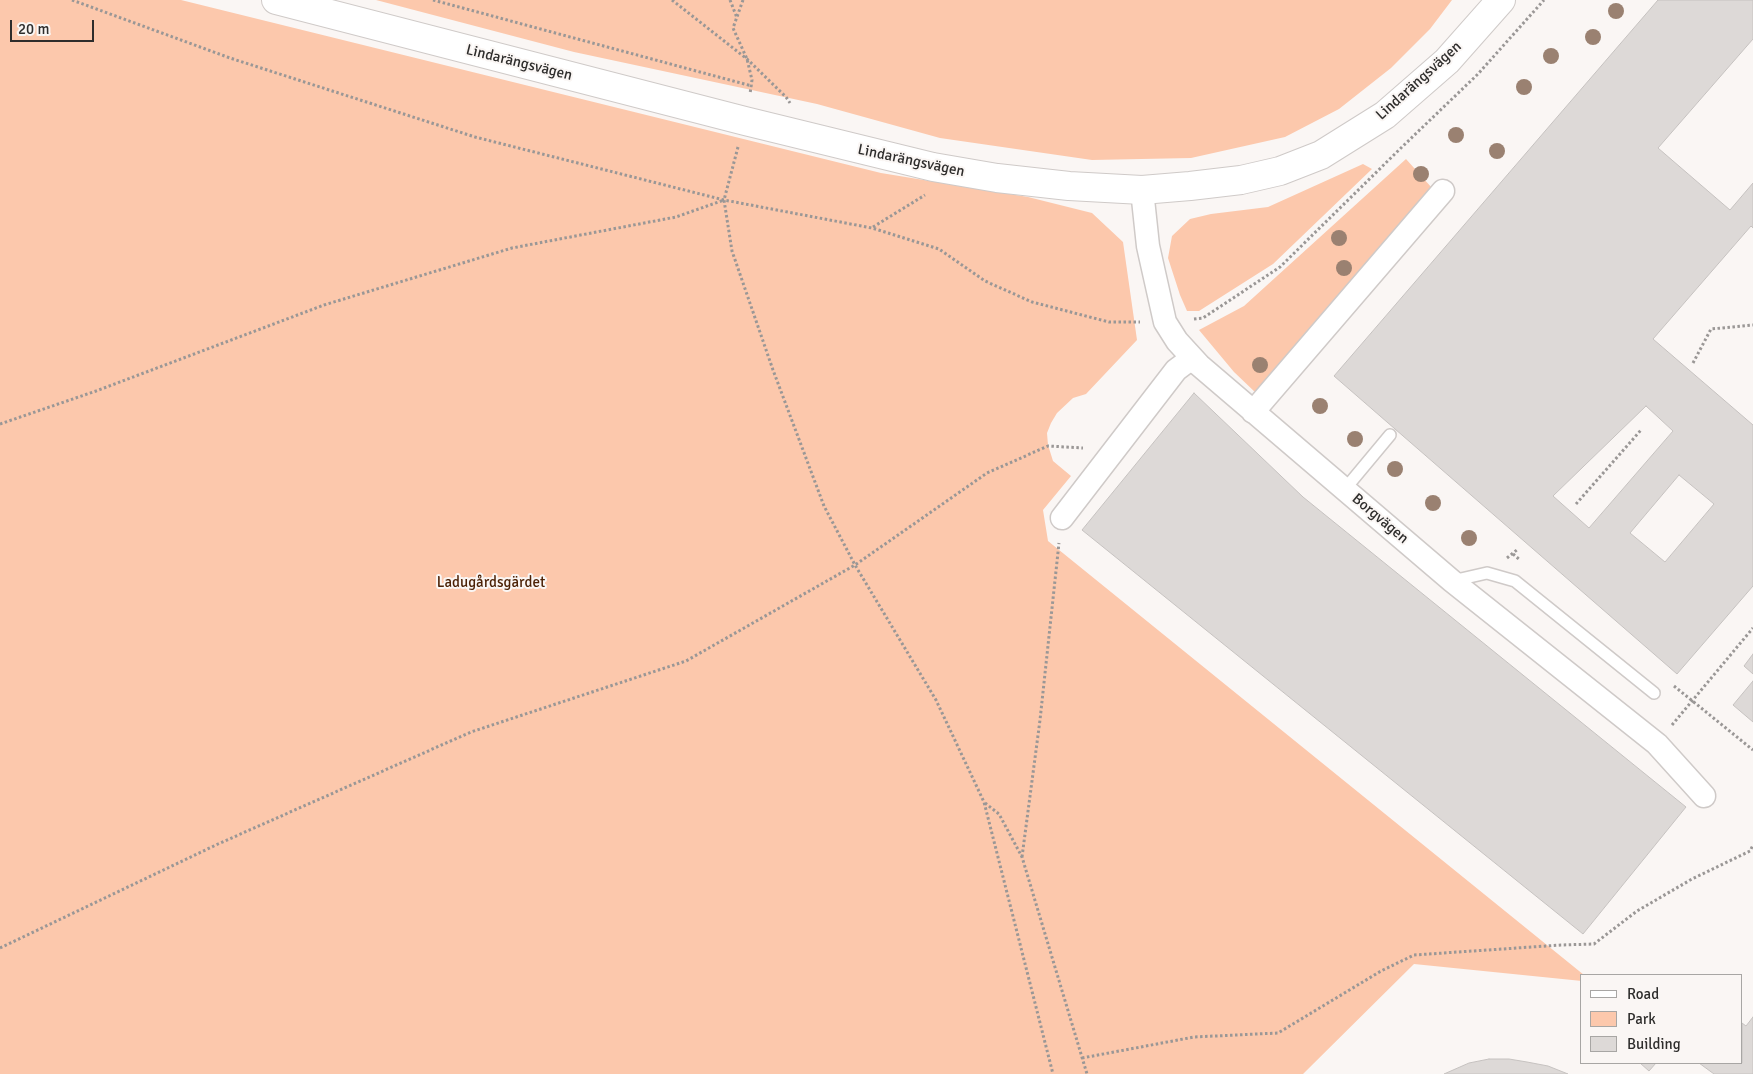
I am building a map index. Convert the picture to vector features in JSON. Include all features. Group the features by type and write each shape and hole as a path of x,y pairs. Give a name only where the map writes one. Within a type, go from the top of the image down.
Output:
{"street":[{"name":"Lindarängsvägen","path":"276,0 791,133 933,167 997,178 1069,186 1142,190 1241,180 1280,170 1321,155 1385,115 1447,61 1501,0"},
{"name":"Borgvägen","path":"1142,190 1148,246 1165,322 1177,341 1192,358 1452,581 1657,744 1704,796"},
{"path":"1253,412 1443,191"},
{"path":"1062,518 1176,370 1192,358"}],"lane":[{"path":"1345,489 1390,435"},
{"path":"1452,581 1487,574 1515,581 1654,693"}],"path":[{"path":"72,0 230,58 475,136 724,200 872,228 939,249 985,281 1032,302 1109,322 1165,322 1203,318 1280,267 1403,146"},
{"path":"433,0 752,86"},
{"path":"672,0 747,59 786,97 794,110 791,133"},
{"path":"730,0 737,18"},
{"path":"743,0 734,28 747,59 752,80 749,102"},
{"path":"739,143 724,200 732,251 773,370 824,506 855,565 936,700 984,802 1053,1074"},
{"path":"872,228 928,193"},
{"path":"0,424 96,391 324,305 512,248 676,217 724,200"},
{"path":"1693,363 1711,330 1753,325"},
{"path":"1576,504 1641,430"},
{"path":"0,948 218,844 471,732 686,661 855,565 987,473 1048,446"},
{"path":"1022,857 1040,720 1062,518"},
{"path":"1657,744 1753,628"},
{"path":"984,802 999,814 1022,857 1087,1074"},
{"path":"1082,1058 1194,1037 1278,1033 1381,971 1414,955 1594,944 1637,911 1692,879 1750,851 1753,845"}],"green space":[{"name":"Ladugårdsgärdet","path":"0,0 181,0 881,173 1028,197 1092,213 1123,242 1137,340 1086,394 1073,398 1057,413 1051,423 1047,433 1048,445 1053,461 1071,476 1043,510 1048,541 1583,974 1580,974 1580,981 1414,964 1303,1074 0,1074"},
{"path":"376,0 1452,0 1430,29 1391,68 1339,109 1285,137 1191,158 1092,160 940,138 817,104 574,52"},
{"path":"1406,159 1432,188 1256,393 1234,372 1199,330 1244,306"},
{"path":"1363,164 1372,169 1273,264 1199,311 1187,311 1168,258 1172,236 1190,219 1211,214 1268,207"}],"building":[{"path":"1658,0 1753,0 1753,39 1658,148 1730,210 1753,183 1753,228 1751,226 1653,339 1753,425 1753,586 1677,674 1334,376","holes":["1646,406 1673,431 1589,528 1553,496","1679,475 1714,504 1665,562 1630,533"]},
{"path":"1194,393 1303,497 1686,807 1583,934 1082,530"},
{"path":"1753,654 1753,674 1744,666"},
{"path":"1753,681 1753,722 1733,705"},
{"path":"1753,1017 1753,1074 1714,1074 1700,1064 1743,1064 1743,1024 1746,1026"},
{"path":"1489,1059 1509,1059 1527,1062 1548,1066 1568,1074 1444,1074 1469,1063"},
{"path":"1641,1064 1655,1064 1649,1071"}]}
